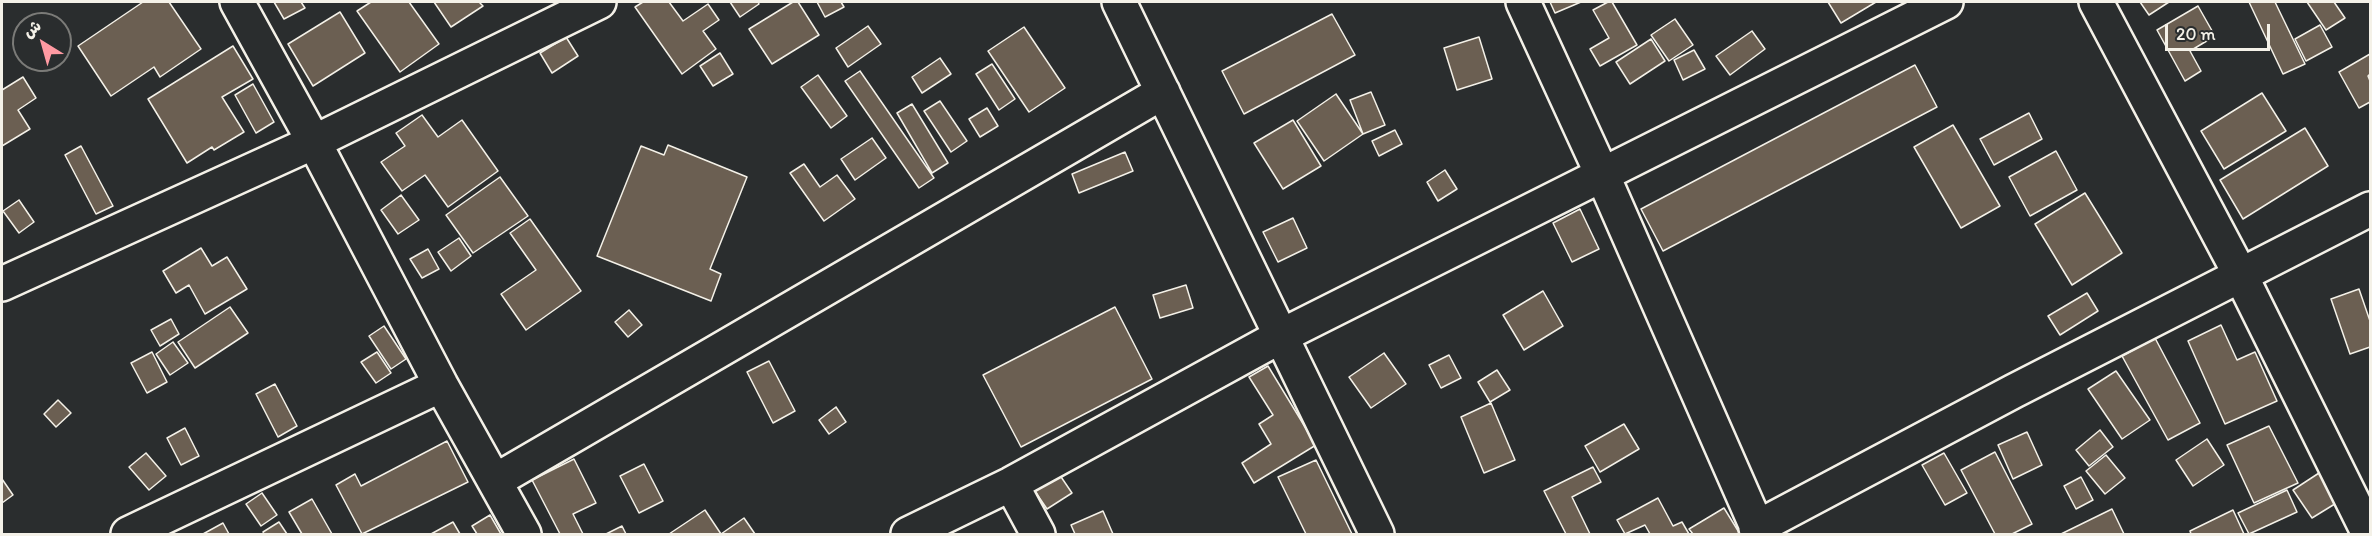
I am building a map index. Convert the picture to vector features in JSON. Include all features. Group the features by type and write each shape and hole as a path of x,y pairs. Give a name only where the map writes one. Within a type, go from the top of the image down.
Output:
{"street":[{"path":"237,2 314,142 441,385 524,534"},
{"path":"2,284 314,142 598,2"},
{"path":"1119,2 1377,534"},
{"path":"1523,2 1602,174 1758,531 2240,274 2370,208"},
{"path":"908,534 1011,483 1281,336 1946,2"},
{"path":"2096,2 2240,274 2369,534"},
{"path":"495,481 1163,92"},
{"path":"128,534 441,385"},
{"path":"1011,483 1038,534"}],"building":[{"path":"143,2 169,2 201,49 160,77 154,67 111,96 78,46"},
{"path":"274,2 301,2 305,8 284,19"},
{"path":"371,2 409,2 439,44 400,72 357,11"},
{"path":"434,2 479,2 483,6 451,27"},
{"path":"643,2 669,2 683,21 708,4 719,20 703,31 716,49 682,74 635,7"},
{"path":"730,2 758,2 759,4 740,17"},
{"path":"793,2 798,2 819,35 772,64 749,29"},
{"path":"817,2 841,2 844,7 825,17"},
{"path":"1550,2 1581,2 1555,13"},
{"path":"1612,2 1637,45 1600,66 1590,49 1609,38 1593,10"},
{"path":"1828,2 1876,2 1841,23"},
{"path":"2140,2 2169,2 2149,15"},
{"path":"2249,2 2275,2 2305,64 2283,74"},
{"path":"2307,2 2334,2 2345,18 2326,30"},
{"path":"2198,6 2215,36 2190,51 2201,71 2185,81 2157,30"},
{"path":"340,12 365,53 313,86 288,44"},
{"path":"1332,14 1355,55 1244,114 1222,71"},
{"path":"1675,19 1693,45 1669,61 1651,35"},
{"path":"2320,25 2332,47 2306,61 2295,39"},
{"path":"868,26 881,44 848,67 836,48"},
{"path":"1024,27 1065,88 1029,112 988,51"},
{"path":"1752,31 1765,49 1730,75 1716,56"},
{"path":"566,37 578,56 552,73 540,53"},
{"path":"1479,37 1492,79 1457,90 1444,48"},
{"path":"1651,39 1665,61 1630,84 1616,62"},
{"path":"233,46 253,79 222,97 244,132 214,150 212,147 187,163 148,99"},
{"path":"1694,50 1705,69 1683,80 1674,60"},
{"path":"720,53 733,74 713,86 700,66"},
{"path":"2370,54 2370,74 2368,76 2370,102 2359,108 2339,72"},
{"path":"940,58 951,74 922,93 912,77"},
{"path":"992,64 1015,99 999,110 976,74"},
{"path":"1915,65 1937,107 1663,251 1641,209"},
{"path":"860,71 934,178 919,188 845,81"},
{"path":"818,75 847,116 831,128 801,87"},
{"path":"23,77 36,98 18,110 30,129 2,146 2,90"},
{"path":"253,84 274,122 256,133 235,95"},
{"path":"1371,92 1385,125 1363,134 1350,100"},
{"path":"2262,93 2286,131 2224,169 2201,131"},
{"path":"1336,94 1363,134 1324,161 1297,121"},
{"path":"940,101 967,141 951,152 924,111"},
{"path":"912,104 948,163 932,173 897,113"},
{"path":"987,108 998,126 980,137 969,119"},
{"path":"2029,113 2042,139 1994,165 1980,139"},
{"path":"422,115 438,137 462,120 498,171 448,207 425,175 402,191 381,162 405,146 396,133"},
{"path":"1293,120 1321,166 1283,189 1254,143"},
{"path":"1953,125 2000,206 1961,228 1914,147"},
{"path":"2305,128 2328,166 2243,219 2220,180"},
{"path":"1395,130 1402,144 1379,156 1372,141"},
{"path":"872,138 886,158 855,180 841,159"},
{"path":"668,145 747,177 710,269 721,274 711,301 597,256 641,146 664,155"},
{"path":"81,146 113,206 96,214 65,155"},
{"path":"2056,151 2077,190 2030,216 2009,177"},
{"path":"1125,152 1133,171 1079,193 1072,174"},
{"path":"804,164 820,187 837,175 855,199 824,221 790,173"},
{"path":"1445,170 1457,189 1438,201 1427,182"},
{"path":"500,177 528,216 473,253 446,215"},
{"path":"2085,193 2122,253 2072,285 2035,224"},
{"path":"401,195 419,220 398,234 381,210"},
{"path":"19,200 34,222 19,233 3,211"},
{"path":"1580,209 1599,249 1572,262 1553,223"},
{"path":"1293,218 1307,248 1278,262 1263,232"},
{"path":"530,219 581,291 526,330 501,294 536,270 510,233"},
{"path":"459,238 471,256 451,271 438,252"},
{"path":"201,248 212,266 227,257 247,289 205,314 189,285 176,293 163,271"},
{"path":"428,249 439,269 422,278 410,259"},
{"path":"1186,285 1193,308 1160,318 1153,295"},
{"path":"2359,289 2370,321 2370,347 2350,354 2331,299"},
{"path":"1543,291 1563,326 1524,350 1503,315"},
{"path":"2087,293 2098,311 2060,335 2048,316"},
{"path":"230,307 248,333 195,368 178,342"},
{"path":"1115,307 1152,379 1021,447 983,375"},
{"path":"629,310 642,325 628,337 615,322"},
{"path":"171,319 179,334 160,346 151,330"},
{"path":"2221,325 2237,360 2255,352 2277,401 2225,424 2188,341"},
{"path":"384,326 406,359 391,369 369,336"},
{"path":"2155,338 2200,423 2168,440 2122,356"},
{"path":"173,342 188,363 170,375 156,354"},
{"path":"152,352 167,382 147,393 131,363"},
{"path":"377,352 391,373 376,383 361,362"},
{"path":"1384,353 1406,384 1371,408 1349,377"},
{"path":"1449,355 1461,378 1441,388 1429,365"},
{"path":"769,361 795,411 773,423 747,372"},
{"path":"1268,366 1316,445 1254,483 1242,463 1271,444 1259,424 1273,415 1249,377"},
{"path":"1497,370 1510,390 1490,402 1478,382"},
{"path":"2116,371 2150,420 2122,439 2088,389"},
{"path":"275,384 297,426 278,437 256,394"},
{"path":"58,400 71,413 56,427 44,414"},
{"path":"1491,403 1515,460 1484,473 1461,417"},
{"path":"836,407 846,422 829,434 819,420"},
{"path":"1624,424 1639,449 1600,472 1585,446"},
{"path":"2269,426 2298,483 2254,503 2227,445"},
{"path":"185,428 199,456 181,465 167,438"},
{"path":"2100,430 2113,447 2089,466 2076,450"},
{"path":"2027,432 2042,465 2013,479 1998,445"},
{"path":"2207,439 2224,465 2193,486 2176,460"},
{"path":"447,441 468,482 362,534 336,485 355,474 361,486"},
{"path":"1995,452 2032,524 2012,534 1995,534 1961,470"},
{"path":"146,453 166,476 149,490 129,467"},
{"path":"1944,453 1967,493 1945,505 1922,465"},
{"path":"2106,455 2125,478 2105,494 2086,471"},
{"path":"574,459 596,503 573,514 583,534 560,534 532,480"},
{"path":"1316,460 1352,534 1306,534 1278,477"},
{"path":"644,464 663,501 639,513 620,476"},
{"path":"1593,467 1601,482 1572,497 1590,534 1566,534 1544,491"},
{"path":"1055,468 1072,493 1047,509 1030,484"},
{"path":"2319,473 2338,502 2312,518 2293,490"},
{"path":"2081,477 2093,500 2076,509 2064,486"},
{"path":"2,479 13,495 2,503"},
{"path":"2287,490 2297,512 2249,534 2238,513"},
{"path":"262,493 277,515 261,526 246,504"},
{"path":"1658,498 1673,526 1682,522 1689,534 1650,534 1645,525 1625,534 1617,520"},
{"path":"312,499 332,534 302,534 289,512"},
{"path":"1724,508 1740,534 1693,534 1689,529"},
{"path":"2112,509 2124,534 2061,534"},
{"path":"705,510 721,534 669,534"},
{"path":"2233,510 2244,534 2191,534 2190,531"},
{"path":"1103,511 1113,534 1075,534 1071,525"},
{"path":"490,515 501,534 477,534 472,526"},
{"path":"744,518 755,534 721,534"},
{"path":"279,522 287,534 264,534 263,532"},
{"path":"453,522 460,534 431,534"},
{"path":"223,523 229,534 203,534"},
{"path":"622,526 626,534 606,534"}]}
